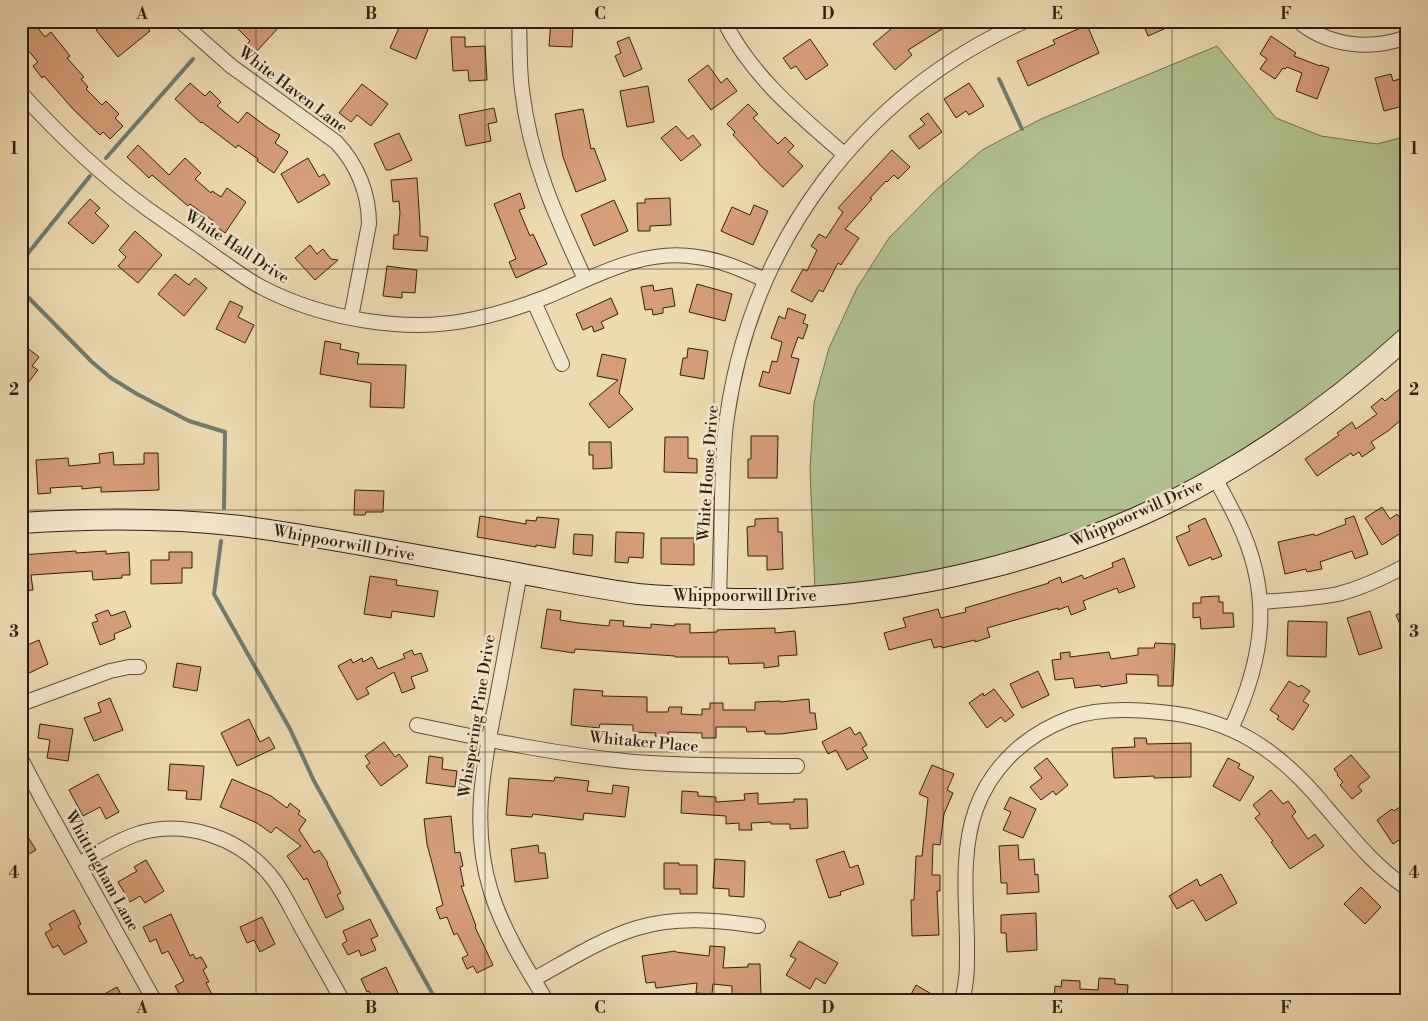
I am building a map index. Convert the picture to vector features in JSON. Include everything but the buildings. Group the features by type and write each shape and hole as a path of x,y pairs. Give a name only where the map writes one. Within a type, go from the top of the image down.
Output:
{"street":[{"name":"White Haven Lane","path":"180,21 246,78 336,142 355,167 366,198 369,224 351,318"},
{"path":"520,21 520,77 532,148 542,182 554,212 585,279"},
{"path":"724,21 742,51 771,88 844,154"},
{"name":"White House Drive","path":"719,598 726,418 748,322 765,280 802,211 816,190 844,154 881,116 926,78 980,43 1025,21"},
{"path":"1298,21 1322,36 1350,44 1381,44 1407,37"},
{"name":"White Hall Drive","path":"21,94 69,143 132,198 260,286 314,309 351,318 392,323 441,324 479,318 534,302 585,279 643,258 676,255 697,256 740,269 765,280"},
{"path":"534,302 562,364"},
{"name":"Whippoorwill Drive","path":"21,523 138,521 236,526 350,543 574,584 668,597 759,599 830,596 893,588 972,572 1027,557 1085,538 1158,507 1215,478 1271,444 1351,386 1407,337"},
{"path":"1215,478 1246,540 1255,569 1260,602 1257,658 1242,705 1232,728"},
{"path":"1260,602 1303,599 1340,593 1384,577 1407,565"},
{"name":"Whispering Pine Drive","path":"520,574 488,740 481,792 480,831 484,862 498,912 509,936 546,1000"},
{"path":"21,704 110,671 139,667"},
{"path":"962,1000 967,975 966,865 968,838 982,795 994,774 1009,756 1029,739 1050,727 1075,717 1099,712 1131,710 1180,714 1202,718 1232,728 1270,752 1295,772 1367,855 1385,872 1407,888"},
{"name":"Whitaker Place","path":"417,725 488,740 634,762 690,765 797,766"},
{"name":"Whittingham Lane","path":"21,759 27,784 79,864 154,1000"},
{"path":"79,864 131,836 155,830 193,830 212,835 232,844 257,862 275,882 342,1000"},
{"path":"534,979 611,938 643,926 663,922 692,920 721,920 758,926"}],"green space":[{"path":"1217,46 1276,118 1321,136 1377,144 1407,136 1407,326 1304,413 1202,476 1142,505 1077,532 1006,555 955,568 815,591 810,470 814,403 829,348 857,288 889,238 936,190 982,150 1041,119"}],"waterway":[{"path":"964,21 966,26"},
{"path":"106,158 193,59"},
{"path":"999,79 1022,129"},
{"path":"21,262 90,176"},
{"path":"21,290 92,362 111,378 189,421 225,432 224,508"},
{"path":"221,541 214,594 290,729 314,781 436,1000"}]}
